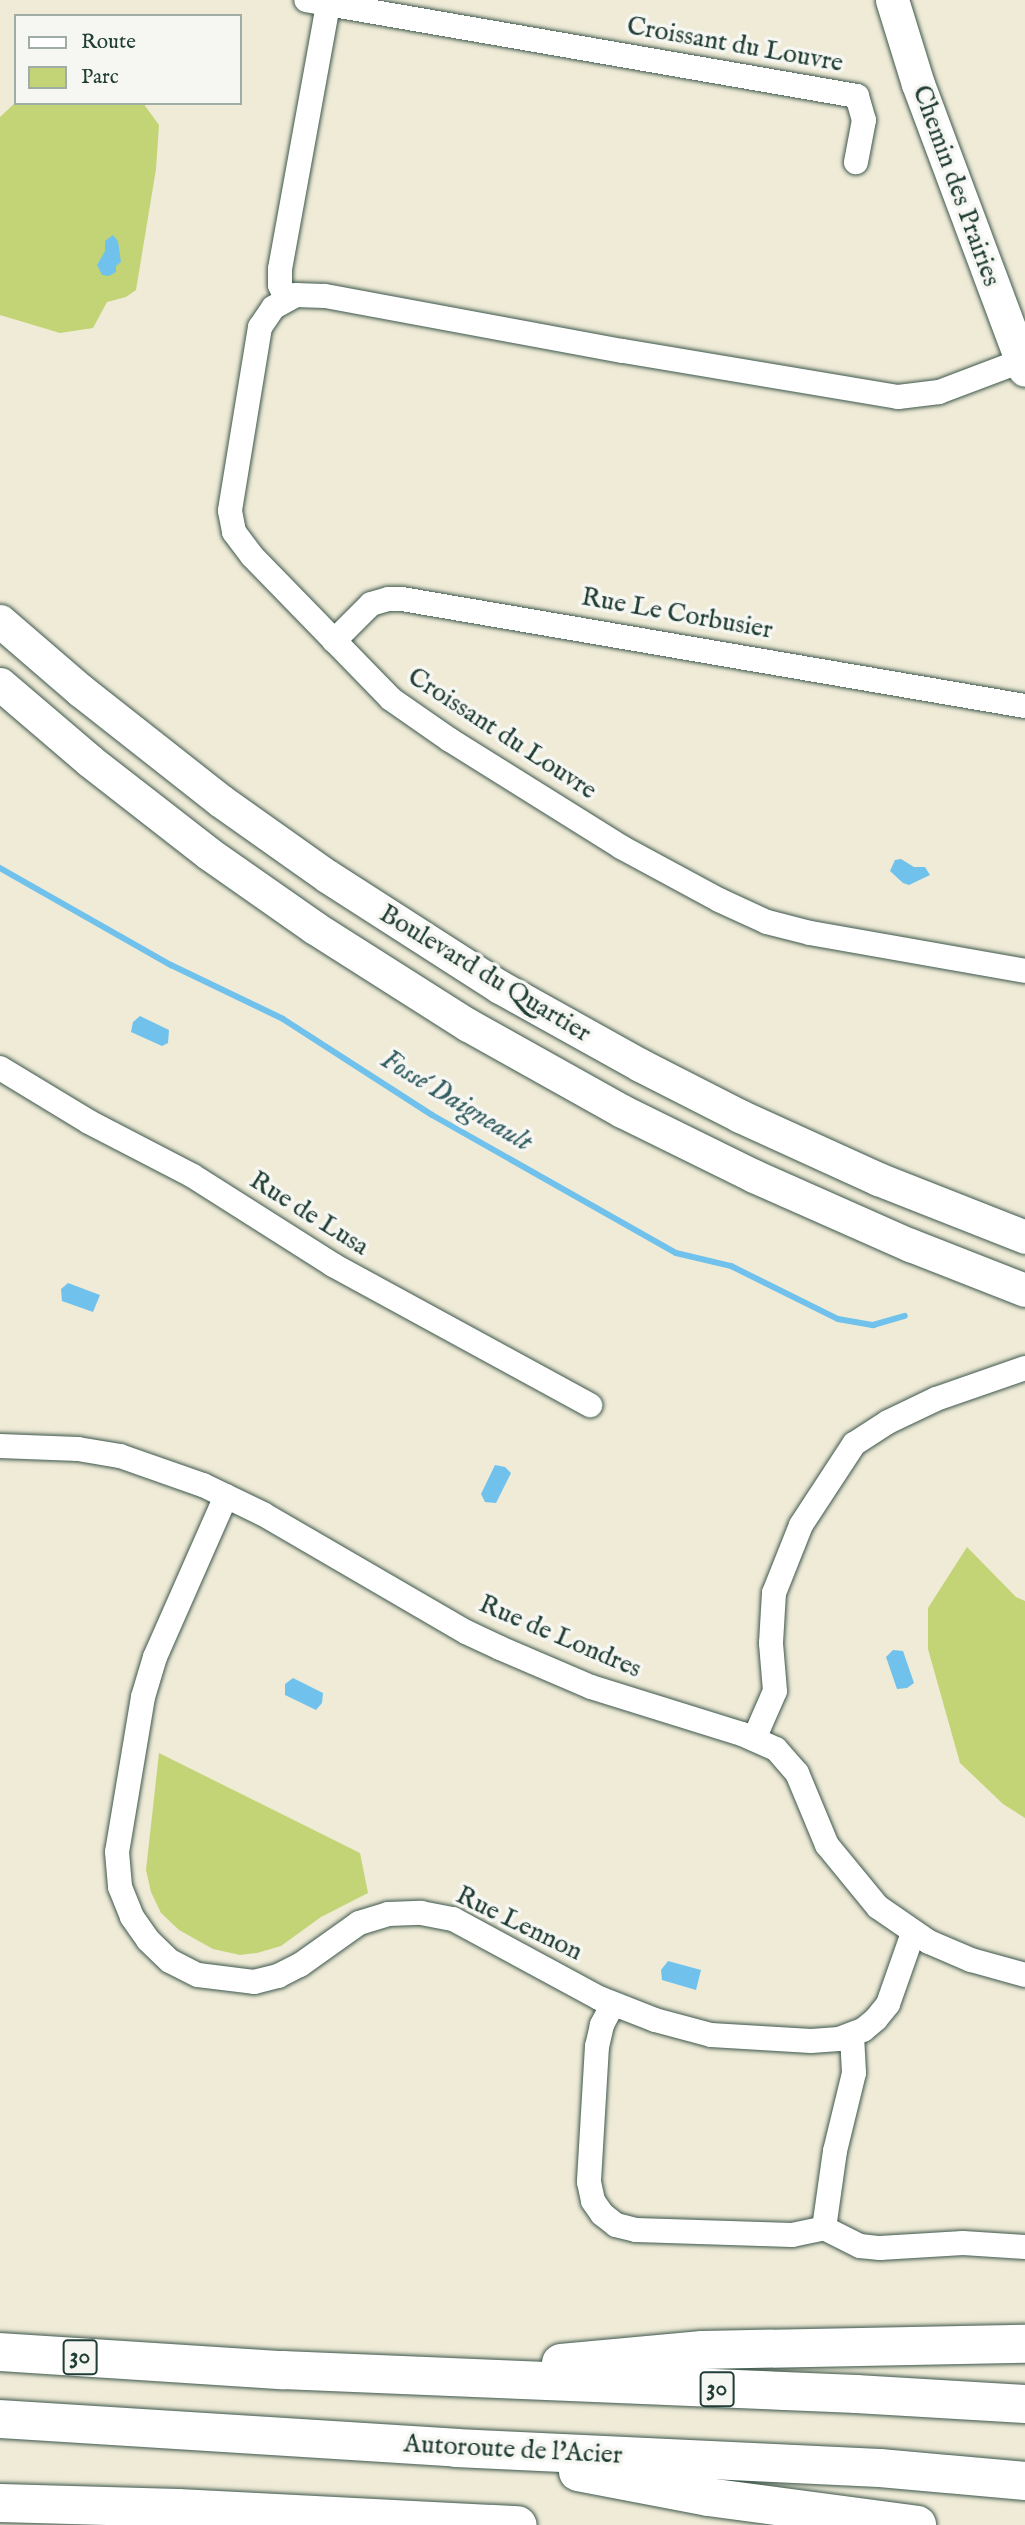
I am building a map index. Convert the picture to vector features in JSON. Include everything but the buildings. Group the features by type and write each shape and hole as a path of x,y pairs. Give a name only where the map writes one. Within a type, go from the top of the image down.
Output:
{"highway":[{"path":"409,2376 702,2350 1025,2344"},
{"name":"30","path":"0,2352 409,2376 856,2394 1025,2404"},
{"name":"Autoroute de l'Acier","path":"0,2419 456,2448 775,2461 1025,2482"},
{"path":"456,2448 708,2497 917,2525"},
{"path":"0,2504 111,2525"},
{"path":"0,2504 178,2508 518,2525"}],"main road":[{"name":"Chemin des Prairies","path":"892,0 918,84 1023,365"},
{"name":"Boulevard du Quartier","path":"0,621 117,720 231,808 336,883 500,987 740,1116 878,1179 1025,1237"},
{"name":"Boulevard du Quartier","path":"0,684 81,755 208,853 315,928 457,1018 564,1080 733,1167 900,1241 1025,1290"}],"street":[{"name":"Croissant du Louvre","path":"856,162 864,120 857,96 317,2 280,269 280,285 286,299 268,313 260,327 230,519 234,532 253,556 391,699 450,740 621,847 746,914 810,933 1025,971"},
{"path":"286,299 304,294 324,296 622,351 898,397 939,392 1023,365"},
{"name":"Rue Le Corbusier","path":"334,641 371,604 388,599 402,599 1025,706"},
{"name":"Rue de Lusa","path":"0,1068 89,1122 193,1176 333,1265 590,1405"},
{"path":"754,1739 775,1691 771,1643 774,1593 800,1525 853,1444 888,1422 936,1399 1025,1368"},
{"name":"Rue de Londres","path":"0,1446 78,1449 120,1456 181,1476 226,1496 500,1648 613,1695 754,1739 776,1749 789,1760 797,1773 822,1835 841,1865 878,1907 913,1933 967,1958 1025,1975"},
{"name":"Rue Lennon","path":"226,1496 155,1657 143,1697 117,1852 120,1887 132,1917 148,1941 170,1961 198,1975 254,1982 278,1976 300,1965 359,1923 388,1913 421,1913 453,1919 613,2004 711,2035 811,2041 839,2039 863,2030 888,2004 913,1933"},
{"path":"613,2004 602,2025 597,2046 590,2158 591,2191 602,2214 616,2225 636,2230 792,2235 824,2228 860,2246 880,2248 962,2243 1025,2248"},
{"path":"824,2228 835,2151 854,2073 852,2035"}],"green space":[{"path":"14,104 144,105 159,125 156,169 136,290 126,297 107,302 93,328 60,333 0,315 0,117"},
{"path":"967,1547 1016,1597 1025,1601 1025,1818 1003,1804 960,1763 928,1649 928,1608"},
{"path":"159,1753 360,1853 368,1893 321,1917 281,1946 257,1953 240,1955 213,1949 179,1930 161,1913 151,1892 146,1870"}],"water":[{"path":"113,235 118,241 121,262 116,266 116,272 109,276 102,275 97,265 105,251 105,241"},
{"path":"901,859 914,867 925,867 930,875 909,885 903,883 890,871 895,860"},
{"path":"140,1016 169,1030 168,1043 162,1046 131,1032 133,1022"},
{"path":"68,1283 100,1295 93,1312 62,1301 61,1289"},
{"path":"495,1465 505,1467 511,1473 496,1503 485,1502 481,1494"},
{"path":"893,1650 903,1651 914,1683 907,1688 897,1689 886,1657"},
{"path":"293,1678 323,1693 322,1703 316,1710 285,1695 285,1684"},
{"path":"668,1961 701,1970 696,1990 662,1980 661,1970"}],"waterway":[{"name":"Fossé Daigneault","path":"0,868 171,965 283,1019 432,1115 676,1253 731,1266 838,1319 873,1325 905,1316"}]}
